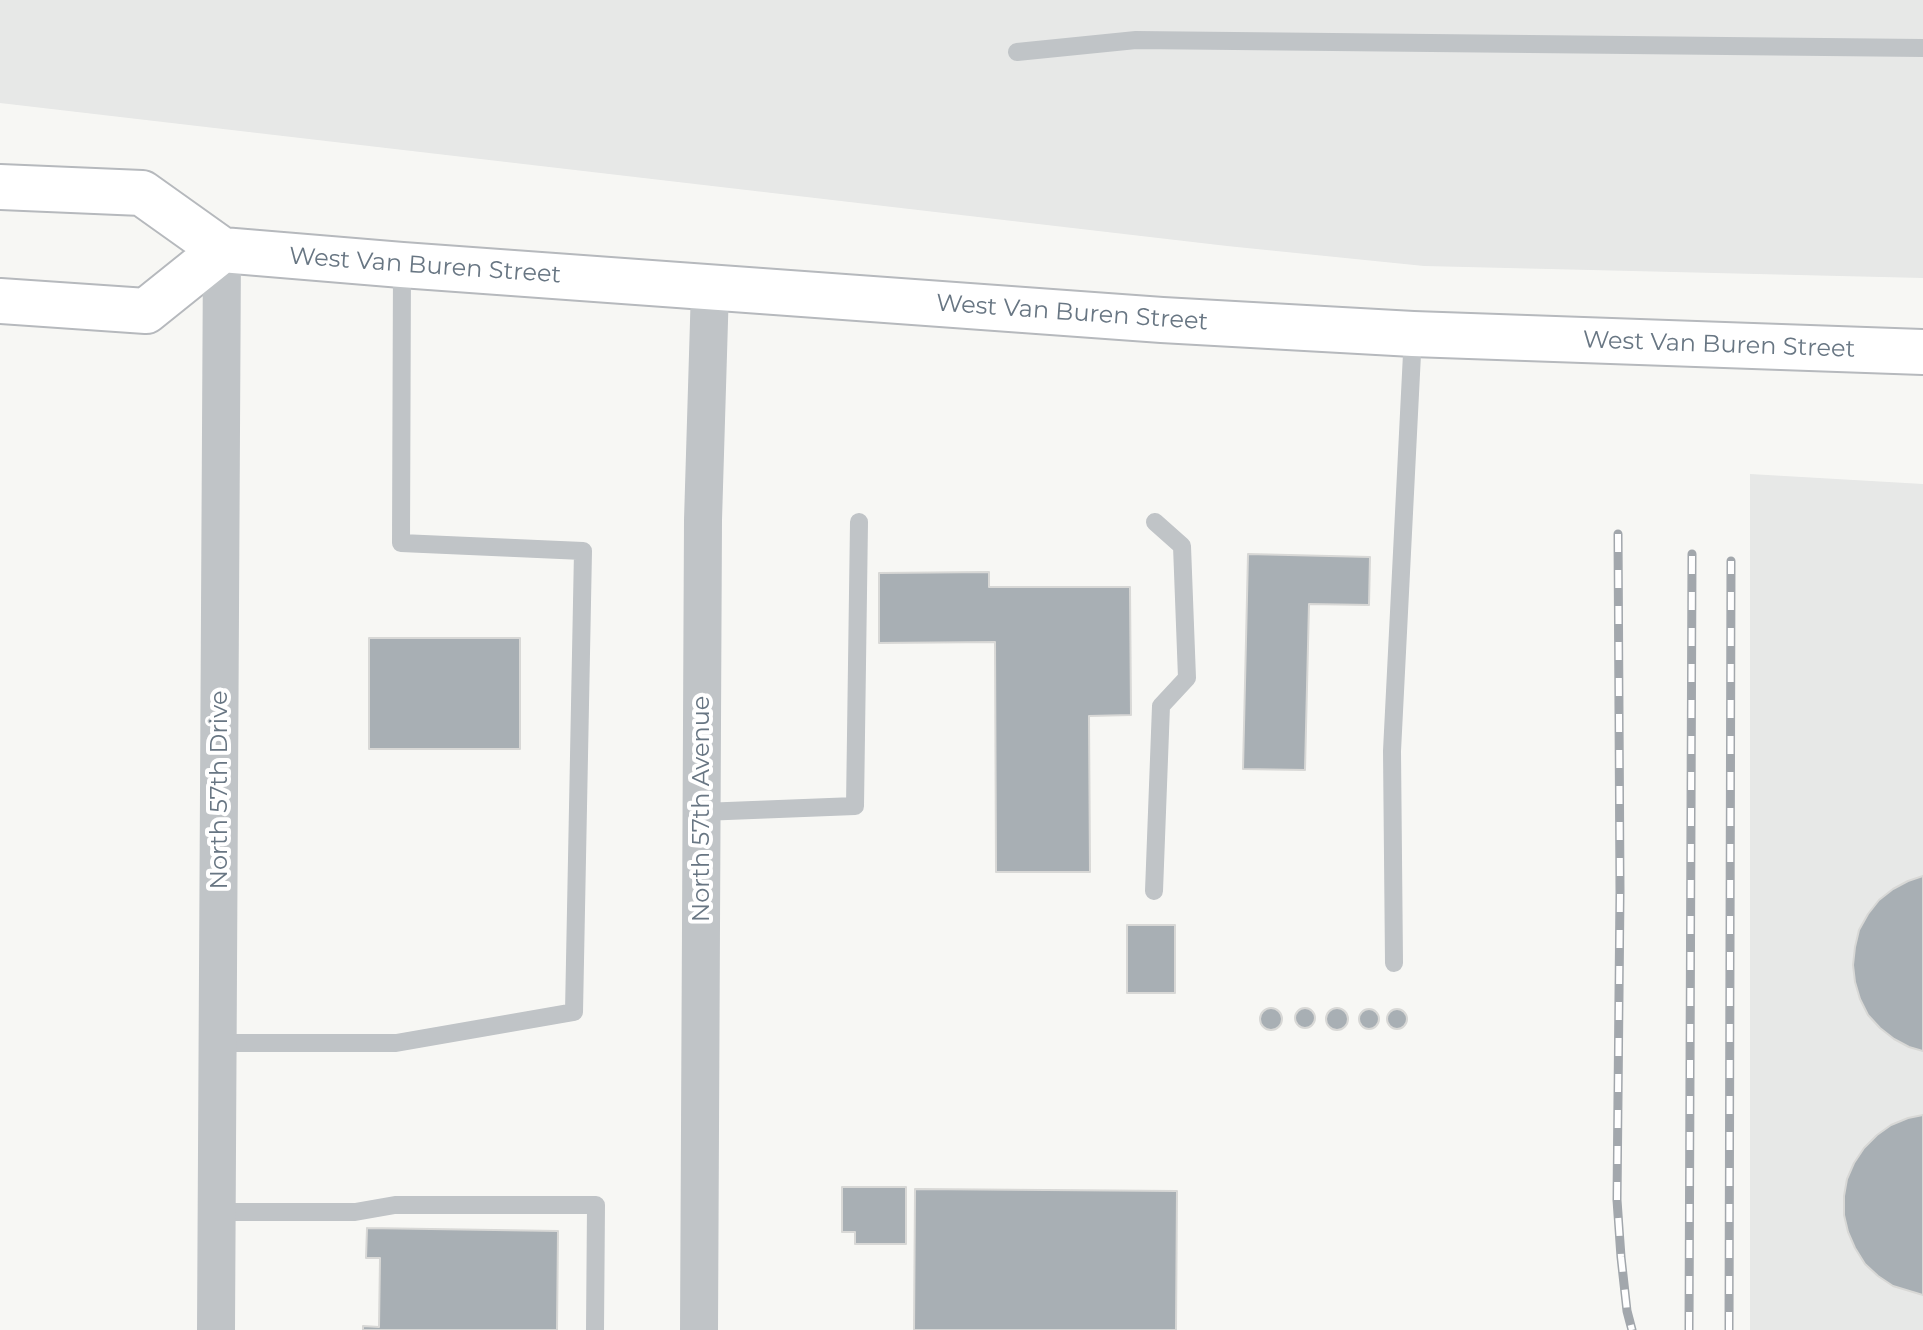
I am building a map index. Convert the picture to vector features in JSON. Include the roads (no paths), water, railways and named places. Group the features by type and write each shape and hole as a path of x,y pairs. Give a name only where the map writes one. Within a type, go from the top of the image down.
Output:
{"main road":[{"path":"0,187 142,193 222,250 146,311 0,301"},
{"name":"West Van Buren Street","path":"222,250 1146,319 1413,334 1923,352"}],"street":[{"name":"North 57th Drive","path":"216,1330 222,250"},
{"name":"North 57th Avenue","path":"699,1330 703,520 710,288"}],"lane":[{"path":"1017,52 1136,40 1923,48"},
{"path":"218,1043 396,1043 574,1012 583,551 401,543 402,265"},
{"path":"1394,963 1392,751 1413,334"},
{"path":"702,812 855,806 859,522"},
{"path":"1154,891 1161,706 1187,678 1182,546 1155,522"},
{"path":"217,1212 355,1212 395,1205 596,1205 595,1330"}],"railway":[{"path":"1618,534 1620,892 1617,1200 1627,1311 1632,1330"},
{"path":"1689,1330 1692,554"},
{"path":"1729,1330 1731,561"}]}
